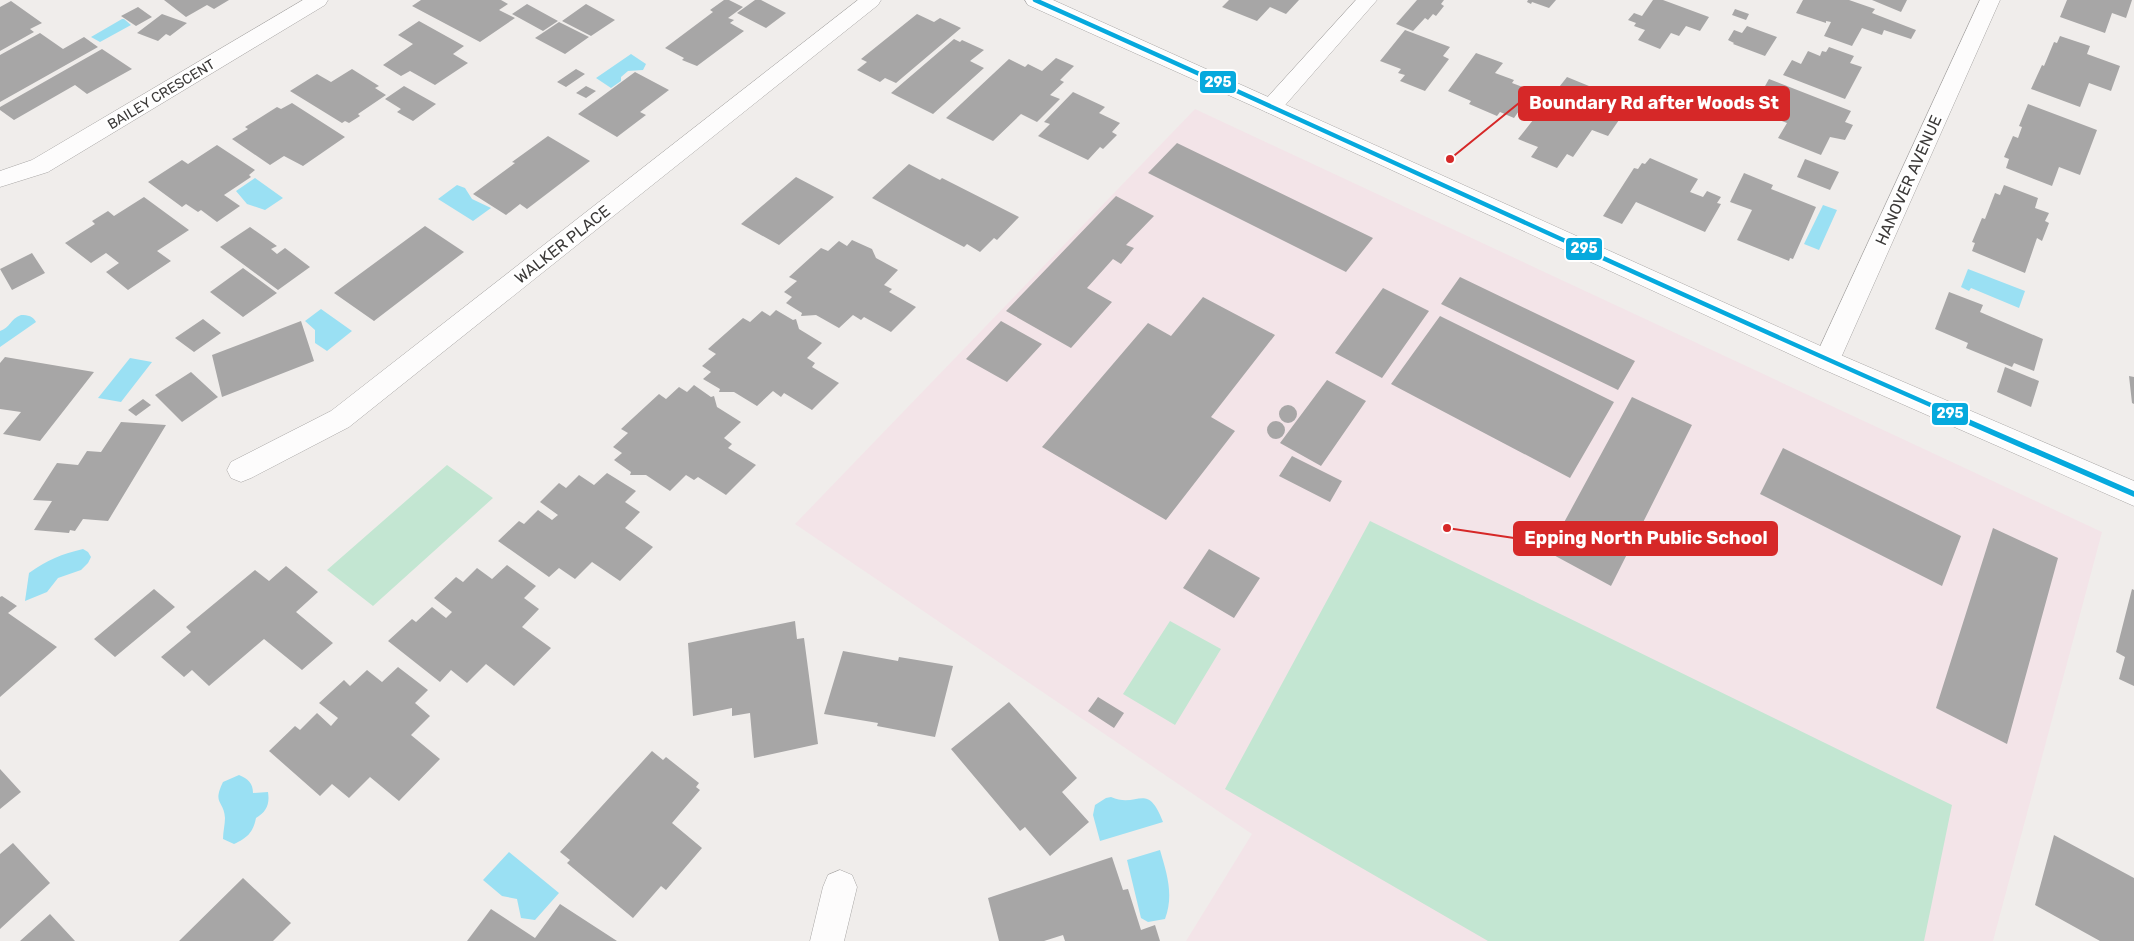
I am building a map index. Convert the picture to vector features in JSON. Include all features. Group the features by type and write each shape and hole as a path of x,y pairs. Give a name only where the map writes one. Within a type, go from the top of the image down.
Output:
{"street":[{"name":"BAILEY CRESCENT","path":"0,179 22,174 40,166 318,0"},
{"name":"WALKER PLACE","path":"241,470 340,419 871,0"},
{"path":"1035,0 1272,106 1827,360 2134,494"},
{"path":"1272,106 1367,0"},
{"name":"HANOVER AVENUE","path":"1827,360 1990,0"},
{"path":"827,941 840,887"}],"shaded area":[{"path":"1195,109 2102,532 1993,941 1186,941 1252,834 795,524"}],"green space":[{"path":"447,465 493,498 373,606 327,570"},
{"path":"1370,521 1952,805 1924,941 1488,941 1225,789"},
{"path":"1170,621 1221,649 1175,725 1123,694"}],"water":[{"path":"122,19 131,25 100,42 91,37"},
{"path":"631,54 646,64 643,70 628,71 621,77 621,81 611,88 596,78"},
{"path":"255,178 283,198 265,210 247,204 236,191"},
{"path":"457,185 465,188 472,199 491,208 473,221 438,199"},
{"path":"1823,205 1837,210 1819,250 1804,244"},
{"path":"1968,269 2025,291 2019,308 1971,288 1969,291 1961,287"},
{"path":"321,309 352,331 327,351 315,343 315,330 305,321"},
{"path":"21,315 30,316 36,322 0,347 0,331"},
{"path":"130,358 152,362 121,402 98,398"},
{"path":"83,549 91,557 81,570 58,578 47,592 25,601 29,573 55,558"},
{"path":"239,775 249,782 253,793 268,792 268,804 265,811 256,818 249,834 234,844 223,839 225,818 219,795 223,782"},
{"path":"1111,797 1120,800 1147,799 1157,809 1163,822 1100,841 1093,815 1095,805"},
{"path":"1160,850 1168,884 1168,910 1165,919 1148,922 1141,918 1127,860"},
{"path":"509,852 559,893 535,920 521,918 517,899 502,896 483,880"}],"building":[{"path":"164,0 229,0 214,9 207,5 186,17"},
{"path":"421,0 501,0 508,4 499,10 515,18 480,42 412,6"},
{"path":"724,0 729,0 743,7 728,18 734,20 730,23 744,31 697,66 682,60 684,58 665,48 713,12 710,10"},
{"path":"755,0 761,0 786,13 766,28 737,13"},
{"path":"1229,0 1299,0 1286,14 1270,7 1257,21 1222,7"},
{"path":"1417,0 1444,0 1441,4 1444,6 1436,16 1433,14 1428,20 1425,18 1413,31 1396,24"},
{"path":"1528,0 1556,0 1549,8 1532,2 1531,4 1527,2"},
{"path":"1653,0 1663,0 1709,17 1700,31 1686,26 1679,36 1671,33 1660,49 1638,40 1645,30 1634,26 1636,23 1628,20 1634,13 1642,16"},
{"path":"1803,0 1849,0 1875,9 1872,13 1916,30 1911,39 1884,30 1882,35 1862,28 1852,46 1824,36 1831,22 1826,21 1826,23 1796,13"},
{"path":"1872,0 1907,0 1901,12"},
{"path":"2067,0 2132,0 2126,18 2112,13 2105,33 2060,17"},
{"path":"11,1 42,23 30,29 34,32 0,51 0,7"},
{"path":"527,4 558,21 543,31 512,14"},
{"path":"586,4 615,20 591,36 562,21"},
{"path":"138,7 152,17 136,26 121,16"},
{"path":"1735,9 1749,14 1746,20 1732,15"},
{"path":"162,14 187,23 170,36 166,34 158,41 137,33"},
{"path":"917,14 934,22 940,18 961,28 896,83 885,78 880,82 857,70 867,62 861,59"},
{"path":"419,21 464,46 453,54 468,63 435,85 410,71 401,76 383,65 413,44 398,35"},
{"path":"559,22 589,37 565,54 535,38"},
{"path":"1747,26 1777,37 1765,56 1733,44 1728,40 1734,30 1742,33"},
{"path":"1405,30 1450,47 1443,56 1449,59 1425,91 1400,81 1405,75 1398,73 1401,69 1380,61"},
{"path":"40,33 63,49 84,37 98,47 0,102 0,55"},
{"path":"2060,36 2090,46 2087,54 2120,66 2111,91 2089,83 2080,107 2031,89 2042,65 2044,66 2054,42 2057,43"},
{"path":"954,39 960,42 962,40 984,50 970,61 984,68 933,114 891,93"},
{"path":"1829,47 1854,56 1850,63 1862,67 1845,99 1783,75 1792,60 1801,64 1808,51 1820,56 1822,51 1826,52"},
{"path":"102,49 132,69 87,94 75,85 14,120 0,110 0,107"},
{"path":"1476,53 1503,63 1495,73 1514,80 1512,83 1533,91 1514,118 1500,112 1497,116 1469,104 1471,101 1448,91"},
{"path":"1056,58 1074,66 1060,80 1064,82 1050,95 1060,99 1037,122 1021,114 993,141 946,118 1009,59 1025,67 1028,64 1042,71"},
{"path":"352,69 379,86 375,88 386,95 358,114 360,116 349,123 345,121 342,123 290,91 317,74 331,82"},
{"path":"576,69 585,74 566,87 557,82"},
{"path":"635,72 669,90 640,112 646,115 617,137 578,114"},
{"path":"1567,77 1589,86 1577,102 1619,120 1608,136 1592,130 1573,157 1567,154 1557,168 1531,157 1538,147 1518,139"},
{"path":"1769,79 1851,111 1845,122 1853,125 1845,140 1830,137 1821,155 1778,138 1787,123 1752,109"},
{"path":"404,86 436,104 413,121 397,112 401,109 385,99"},
{"path":"586,86 596,91 586,98 576,93"},
{"path":"1073,92 1105,107 1099,113 1120,123 1112,132 1117,135 1103,149 1100,147 1088,160 1038,136 1050,124 1044,122"},
{"path":"292,103 345,137 303,166 284,156 270,165 232,139 248,129 245,127 277,107 281,109"},
{"path":"2028,104 2097,130 2080,175 2059,167 2052,186 2006,168 2009,159 2004,157 2013,136 2018,138 2022,127 2019,126"},
{"path":"548,136 590,161 527,209 520,204 506,215 473,194 515,163 512,162"},
{"path":"1177,143 1373,238 1346,272 1148,173"},
{"path":"217,145 255,170 249,175 251,177 224,195 240,206 217,222 201,210 198,212 186,204 182,207 148,182 182,160 188,164"},
{"path":"1650,158 1698,179 1690,192 1703,197 1707,191 1721,197 1717,203 1721,204 1705,232 1636,202 1622,224 1603,216 1634,168 1638,169 1642,163 1645,164"},
{"path":"1805,159 1839,172 1830,190 1797,177"},
{"path":"909,164 940,180 942,178 1019,217 997,240 994,238 980,252 967,244 964,247 872,198"},
{"path":"1744,173 1773,185 1771,189 1816,207 1793,259 1790,258 1789,261 1737,240 1752,210 1730,202"},
{"path":"796,177 834,197 779,245 741,224"},
{"path":"2004,185 2038,198 2035,208 2049,213 2045,221 2049,223 2042,241 2037,238 2025,273 1972,251 1975,243 1972,242 1982,218 1985,219 1995,193 2000,195"},
{"path":"1116,196 1154,216 1126,245 1134,248 1121,264 1113,259 1087,288 1112,302 1071,348 1006,311"},
{"path":"144,197 189,230 157,251 171,261 128,290 106,272 119,263 106,253 91,263 65,243 95,224 92,221 108,211 114,216"},
{"path":"425,226 464,252 374,321 334,293"},
{"path":"250,227 277,246 271,249 277,254 285,248 310,267 278,290 220,247"},
{"path":"852,240 872,249 876,258 898,270 884,285 892,289 889,292 916,307 891,332 864,317 861,320 853,315 839,328 816,315 801,316 802,313 786,303 792,297 784,292 797,281 789,277 821,248 828,251 839,241 847,246"},
{"path":"32,253 45,273 12,290 0,269"},
{"path":"243,268 277,293 243,317 210,292"},
{"path":"1460,277 1635,361 1618,390 1441,304"},
{"path":"1383,288 1429,311 1382,378 1335,353"},
{"path":"1949,292 1983,305 1980,312 2043,339 2034,371 2014,363 2012,367 1966,348 1968,343 1935,329"},
{"path":"1203,297 1275,335 1211,417 1235,431 1166,520 1042,447 1148,323 1171,336"},
{"path":"776,310 793,320 796,319 799,329 822,343 807,358 815,363 812,367 839,383 812,410 784,393 781,397 773,391 757,406 734,392 719,392 720,389 703,379 711,372 702,366 716,354 708,349 743,318 750,322 762,311 770,316"},
{"path":"1440,316 1614,402 1570,478 1391,384"},
{"path":"203,319 221,333 194,352 175,338"},
{"path":"301,321 314,361 222,397 212,355"},
{"path":"1001,321 1042,344 1007,382 966,359"},
{"path":"5,357 94,372 40,441 3,434 21,412 0,409 0,363"},
{"path":"2005,367 2039,381 2031,407 1997,392"},
{"path":"191,372 218,397 182,422 155,395"},
{"path":"2129,376 2134,377 2134,404 2132,403"},
{"path":"1327,380 1366,401 1321,466 1280,443"},
{"path":"694,385 711,397 714,396 717,407 741,422 724,438 732,444 728,448 756,465 726,495 698,477 694,480 686,475 670,491 646,475 630,475 631,472 614,460 622,453 613,447 628,433 621,429 659,394 666,399 679,387 687,392"},
{"path":"1632,397 1692,425 1611,586 1548,552"},
{"path":"143,399 151,405 136,416 128,410"},
{"path":"1288,405 1294,408 1297,414 1294,420 1288,423 1282,420 1279,414 1282,408"},
{"path":"1272,421 1280,421 1285,426 1283,437 1272,439 1267,434 1267,426"},
{"path":"121,422 166,425 108,521 83,519 75,531 70,530 69,533 34,530 52,501 33,500 57,463 78,465 87,451 101,452"},
{"path":"1783,448 1961,536 1942,586 1760,494"},
{"path":"1292,456 1342,481 1330,502 1279,476"},
{"path":"607,473 636,491 625,502 640,512 625,528 653,547 620,581 592,562 575,579 559,568 549,577 498,541 519,521 524,524 538,510 552,520 558,515 540,502 559,483 566,488 579,475 594,485"},
{"path":"1993,528 2058,558 2007,744 1936,708"},
{"path":"1209,549 1260,578 1234,618 1183,588"},
{"path":"507,565 536,586 524,598 539,609 522,627 551,648 514,686 486,664 467,683 451,670 440,682 388,641 412,619 416,622 432,607 446,618 452,612 434,598 456,577 463,582 477,568 492,579"},
{"path":"286,566 318,592 296,612 333,643 302,670 264,639 209,686 192,670 184,677 161,657 191,632 186,627 255,570 269,581"},
{"path":"154,589 175,607 115,657 94,639"},
{"path":"2132,589 2134,590 2134,686 2119,679 2125,657 2116,652"},
{"path":"2,596 17,606 8,613 57,647 0,697 0,597"},
{"path":"795,621 797,639 804,638 818,744 754,758 750,713 732,716 732,708 693,716 688,643"},
{"path":"843,651 898,661 899,657 953,666 935,737 877,726 878,723 824,714"},
{"path":"398,667 428,690 415,703 430,716 411,735 440,759 399,801 370,777 349,798 332,784 320,796 269,751 295,726 300,730 317,713 331,726 338,718 319,703 344,680 350,686 367,670 382,682"},
{"path":"1098,697 1124,713 1114,728 1088,711"},
{"path":"1009,702 1077,778 1062,792 1089,822 1050,856 1025,827 1020,831 951,749"},
{"path":"652,751 663,760 666,757 699,783 696,787 700,790 672,823 702,848 666,890 661,886 633,918 567,863 570,860 560,852"},
{"path":"0,769 21,792 0,809"},
{"path":"2054,835 2134,878 2134,941 2100,941 2035,905"},
{"path":"13,843 50,883 0,929 0,854"},
{"path":"1112,857 1123,890 1128,889 1141,930 1155,925 1160,941 1065,941 1063,935 1044,941 999,941 988,898"},
{"path":"243,878 291,923 273,941 179,941"},
{"path":"560,904 617,941 467,941 491,909 535,938"},
{"path":"50,914 75,941 20,941"}],"transit line":[{"name":"295","path":"1035,0 1272,106 1827,360 2134,494"}],"place":[{"name":"Boundary Rd after Woods St","path":"1450,159"},
{"name":"Epping North Public School","path":"1447,528"}]}
